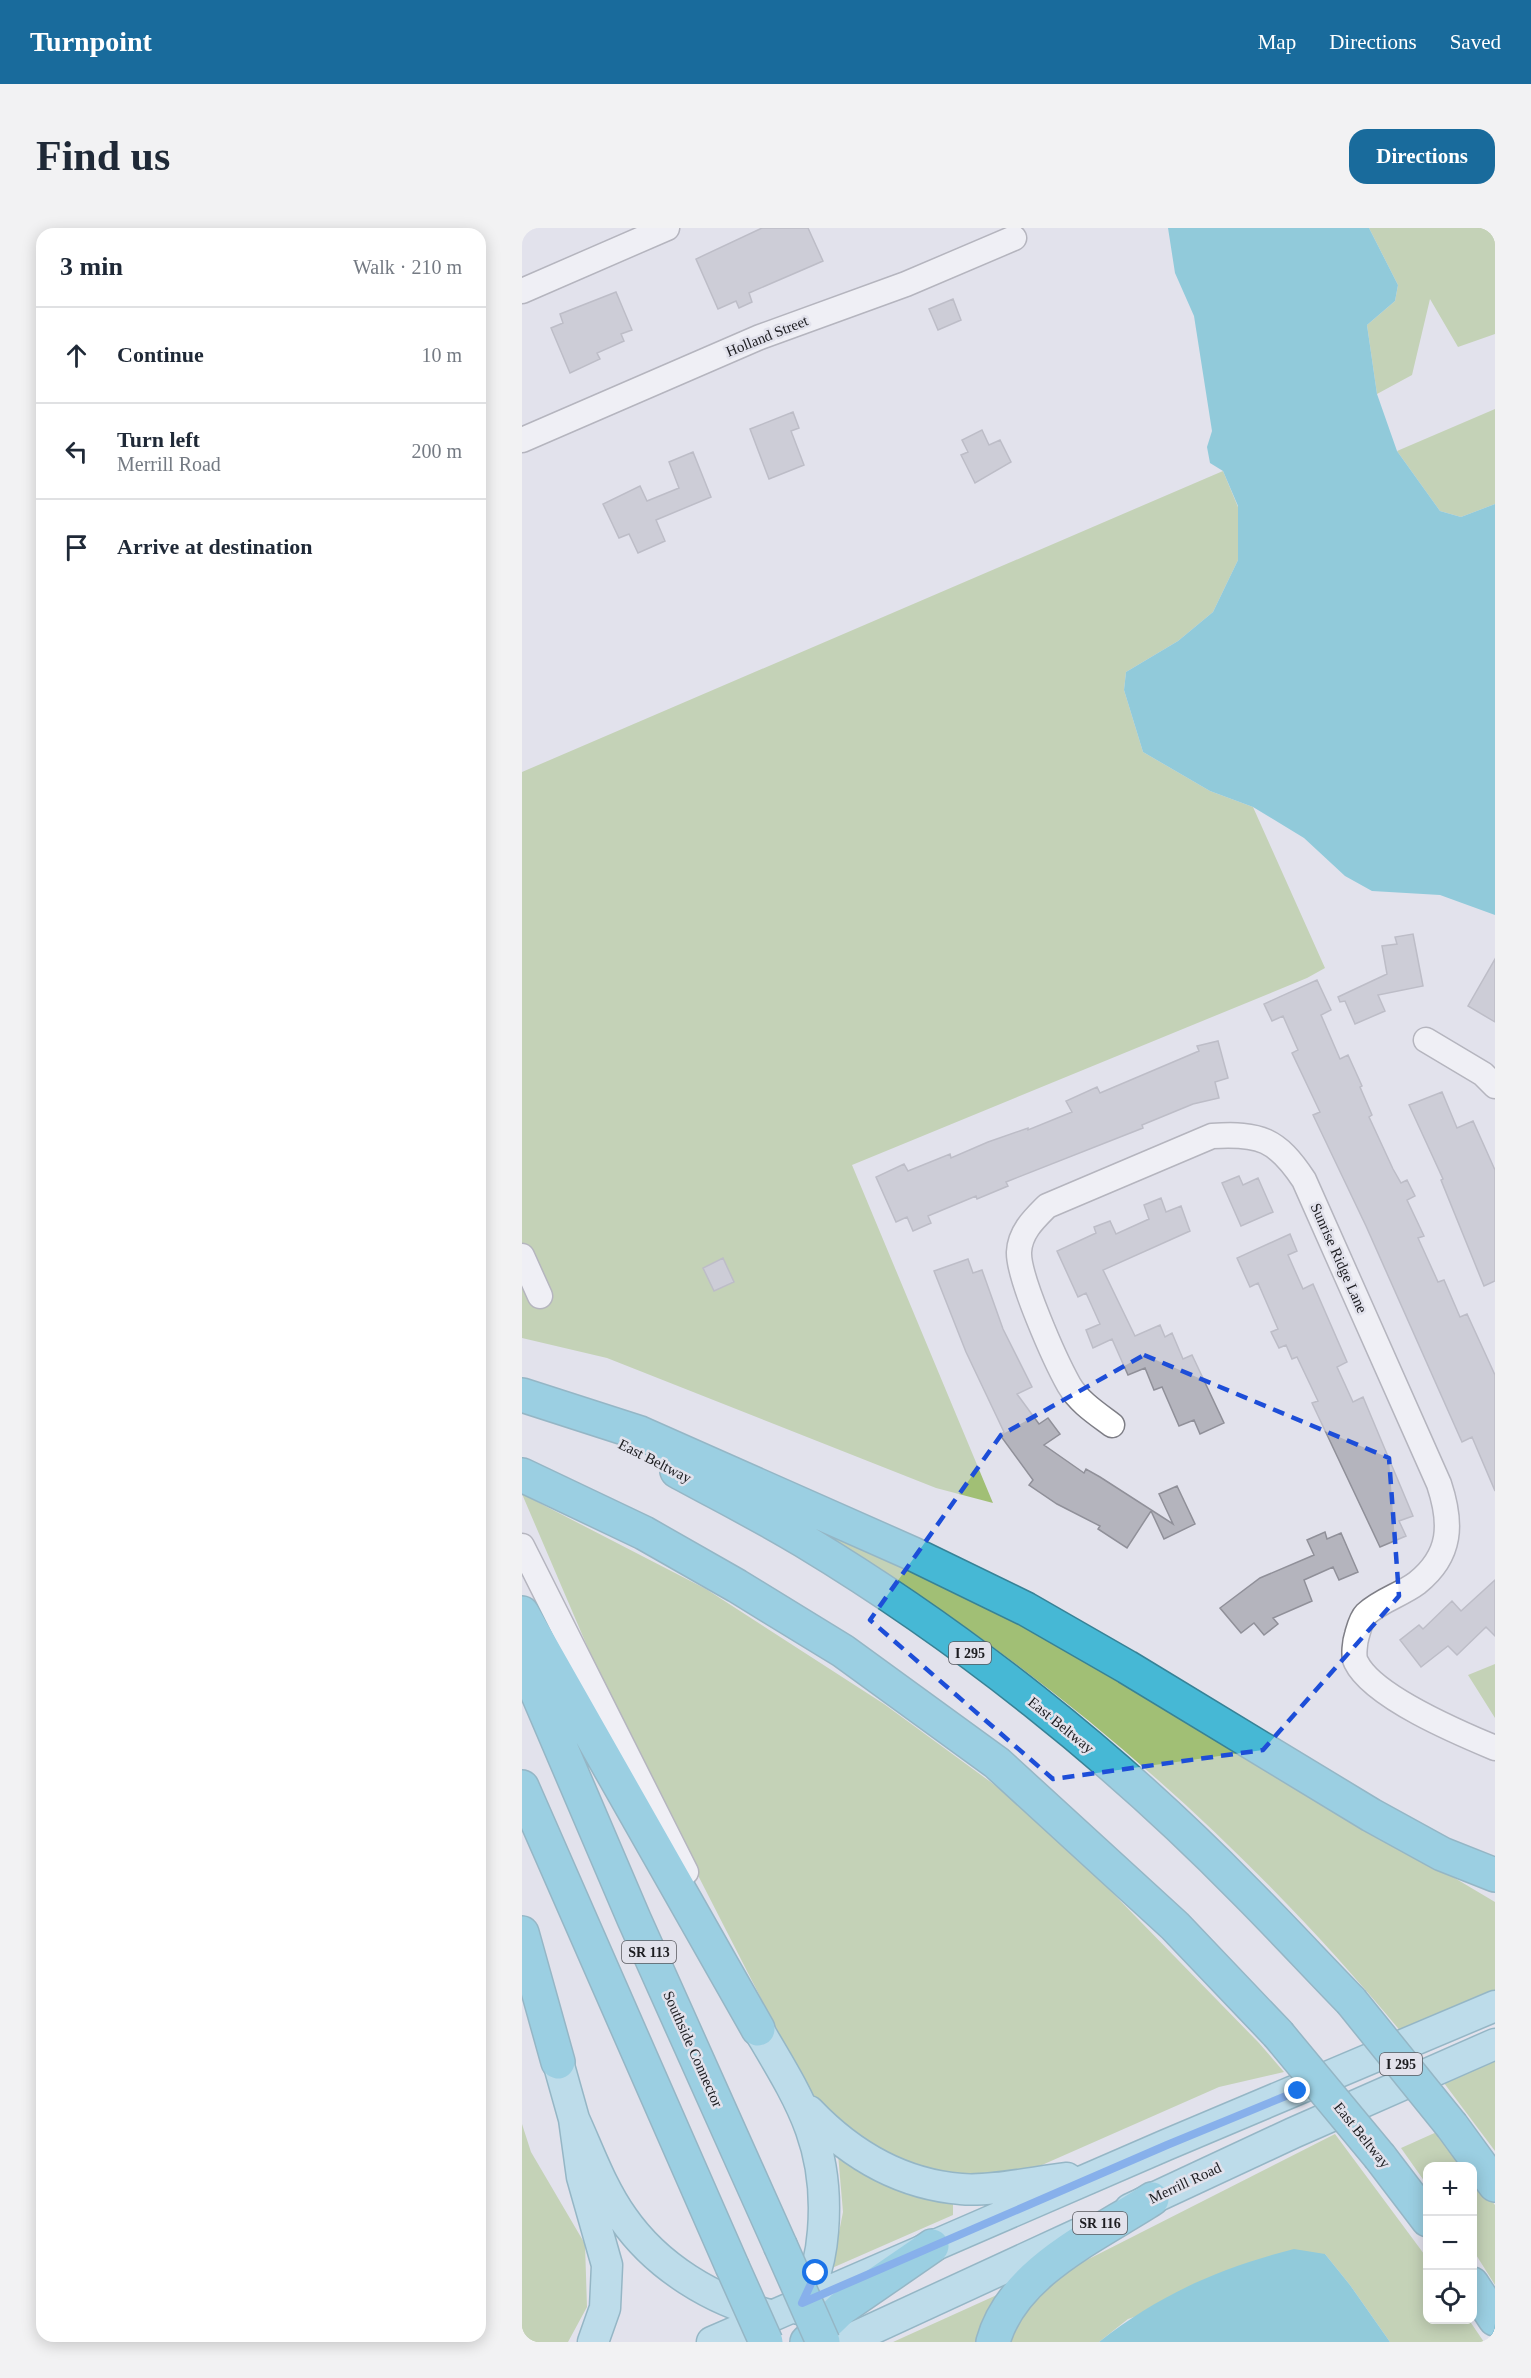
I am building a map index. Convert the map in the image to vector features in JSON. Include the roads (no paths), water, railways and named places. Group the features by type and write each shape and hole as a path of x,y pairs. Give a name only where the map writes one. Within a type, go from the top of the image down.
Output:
{"highway":[{"path":"522,1396 640,1433 913,1554 1026,1609 1240,1734 1371,1815 1442,1854 1495,1888"},
{"name":"East Beltway","path":"522,1396 641,1452 803,1540 962,1647 1104,1760 1173,1821 1244,1889 1351,2001 1452,2126 1495,2185"},
{"name":"East Beltway","path":"522,1475 644,1533 736,1586 843,1651 998,1763 1175,1926 1278,2034 1380,2157 1425,2216"},
{"path":"522,1613 758,2029"},
{"name":"Southside Connector","path":"522,1657 634,1919 780,2245 799,2331"},
{"name":"SR 113","path":"522,1787 732,2266 799,2331"},
{"path":"1442,1854 1495,1875"},
{"path":"522,1933 558,2062"},
{"path":"993,2342 998,2326 1015,2297 1034,2277 1152,2199"},
{"path":"799,2331 842,2308 933,2246"},
{"path":"1477,2290 1495,2319"}],"main road":[{"path":"933,2246 1495,2006"},
{"path":"758,2029 801,2102 818,2144 824,2177 824,2215 816,2273 799,2331"},
{"name":"Merrill Road","path":"799,2331 851,2326 908,2314 1152,2199 1495,2044"},
{"path":"558,2062 574,2119 582,2177 607,2265 608,2286 604,2308 593,2342"},
{"path":"801,2102 848,2148 894,2174 923,2183 963,2190 1099,2175"},
{"path":"574,2119 606,2189 623,2219 649,2249 681,2276 723,2300 799,2331"},
{"path":"712,2342 799,2331"}],"street":[{"path":"522,291 667,228"},
{"name":"Holland Street","path":"522,440 760,338 906,284 1014,238"},
{"path":"1426,1040 1483,1074 1495,1086"},
{"name":"Sunrise Ridge Lane","path":"1112,1425 1086,1406 1069,1385 1024,1281 1019,1251 1027,1226 1047,1206 1212,1136 1241,1134 1263,1139 1287,1155 1304,1180 1439,1484 1448,1512 1446,1540 1437,1561 1416,1583 1384,1600 1364,1616 1355,1639 1356,1661 1380,1690 1460,1733 1495,1748"},
{"path":"522,1256 540,1296"},
{"path":"522,1546 706,1910 758,2029"},
{"path":"522,1965 558,2062"}],"water":[{"path":"1168,228 1369,228 1398,285 1395,301 1367,325 1377,394 1397,451 1440,511 1461,517 1495,504 1495,915 1440,895 1372,891 1345,876 1304,838 1253,807 1210,791 1143,752 1124,690 1126,672 1178,641 1213,612 1238,560 1238,506 1223,471 1210,463 1207,447 1212,431 1194,316 1175,273"},
{"path":"1294,2249 1325,2254 1390,2342 1099,2342 1168,2296 1216,2274"}]}
